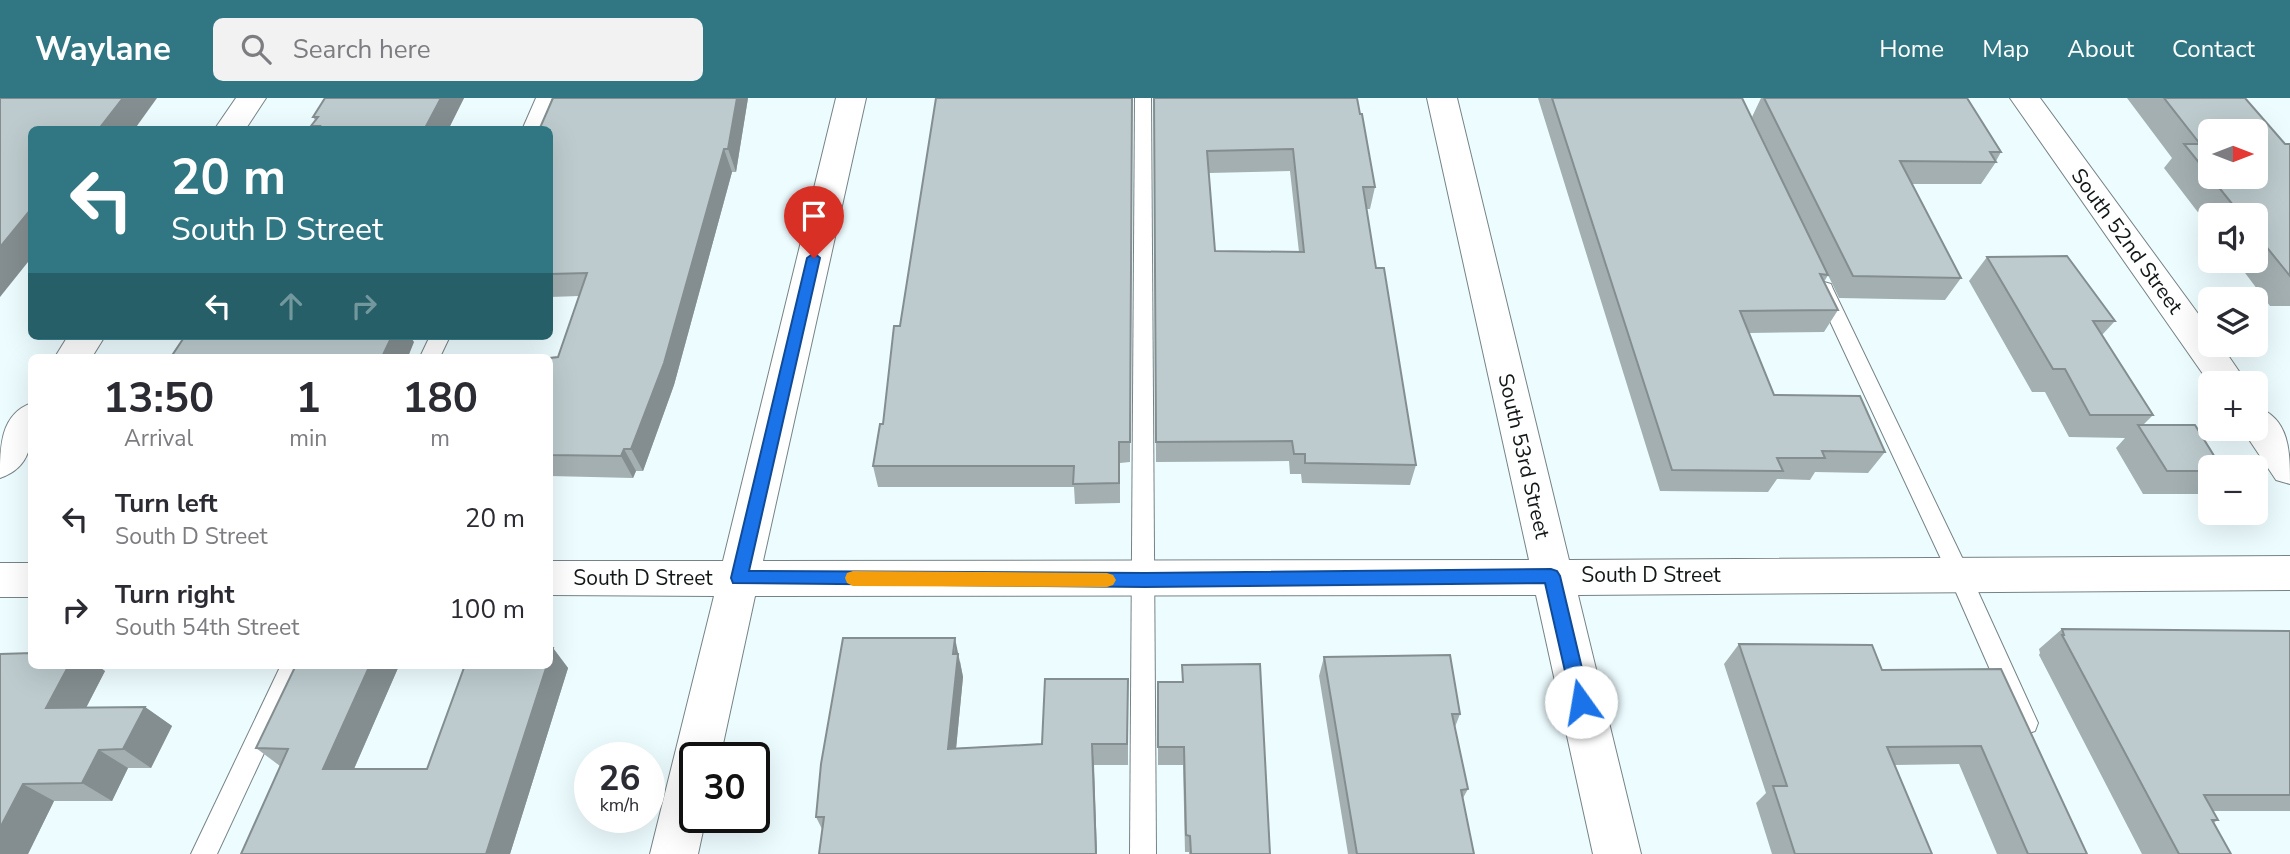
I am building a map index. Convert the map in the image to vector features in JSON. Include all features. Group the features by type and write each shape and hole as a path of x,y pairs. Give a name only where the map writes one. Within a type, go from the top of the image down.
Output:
{"street":[{"path":"232,126 251,98"},
{"path":"701,742 851,98"},
{"name":"South 53rd Street","path":"1442,98 1617,854"},
{"name":"South 52nd Street","path":"2025,98 2220,371"},
{"path":"0,463 28,423"},
{"path":"2268,438 2290,469"},
{"name":"South D Street","path":"553,578 1145,580 2290,573"},
{"path":"0,580 28,580"},
{"path":"674,854 679,833"}],"lane":[{"path":"532,126 544,98"},
{"path":"1143,98 1143,854"},
{"path":"1816,273 1959,573 2033,739"},
{"path":"204,854 291,669"}],"building":[{"path":"0,98 123,98 101,126 28,126 28,213 0,247"},
{"path":"325,98 441,98 426,126 311,126 318,117 313,117"},
{"path":"553,98 737,98 728,149 724,149 664,363 631,449 624,449 621,456 553,455 553,358 558,357 587,273 553,274 553,126 541,126"},
{"path":"936,98 1132,98 1130,442 1119,442 1119,483 1073,484 1074,466 873,466 880,424 883,424 894,326 900,326"},
{"path":"1154,98 1357,98 1375,187 1363,187 1376,268 1384,268 1416,465 1305,463 1305,454 1294,454 1292,441 1156,442","holes":["1293,149 1304,252 1215,251 1207,151"]},
{"path":"1552,98 1742,98 1828,275 1820,274 1838,310 1740,311 1774,395 1860,396 1885,452 1822,451 1825,458 1777,458 1783,471 1672,470"},
{"path":"1764,98 1967,98 2001,152 1990,152 1996,162 1900,161 1961,278 1853,276"},
{"path":"2164,98 2245,98 2263,119 2198,119 2198,141"},
{"path":"2268,124 2285,144 2290,144 2290,276 2268,249 2268,203 2231,203 2220,189 2268,189"},
{"path":"2184,144 2198,144 2198,161"},
{"path":"2067,256 2115,321 2093,321 2153,415 2090,415 2065,369 2053,369 1987,257"},
{"path":"182,340 390,340 383,354 173,354"},
{"path":"2138,425 2195,425 2198,441 2205,441 2214,455 2198,455 2198,471 2167,471"},
{"path":"2062,629 2290,631 2290,795 2204,795 2218,820 2212,820 2231,854 2179,854 2062,635"},
{"path":"843,638 955,638 953,654 958,654 948,749 1042,744 1045,679 1128,679 1127,744 1092,744 1096,854 819,854 824,817 816,817 821,764"},
{"path":"1739,644 1872,645 1882,670 2001,669 2087,854 2028,854 1981,746 1887,747 1932,854 1795,854 1773,786 1787,786"},
{"path":"28,653 28,669 67,669 46,708 145,707 123,749 99,750 82,783 23,784 0,828 0,654"},
{"path":"1450,655 1460,714 1452,714 1468,789 1461,790 1474,854 1357,854 1324,657"},
{"path":"1260,664 1270,854 1191,854 1190,836 1186,835 1184,747 1158,747 1158,682 1183,682 1182,665"},
{"path":"294,669 368,669 323,769 427,769 464,669 546,669 486,854 241,854 288,749 256,748"}],"slow traffic":[{"path":"853,578 1107,580"}],"route":[{"path":"814,258 739,578 1145,580 1551,576 1581,702"}]}
